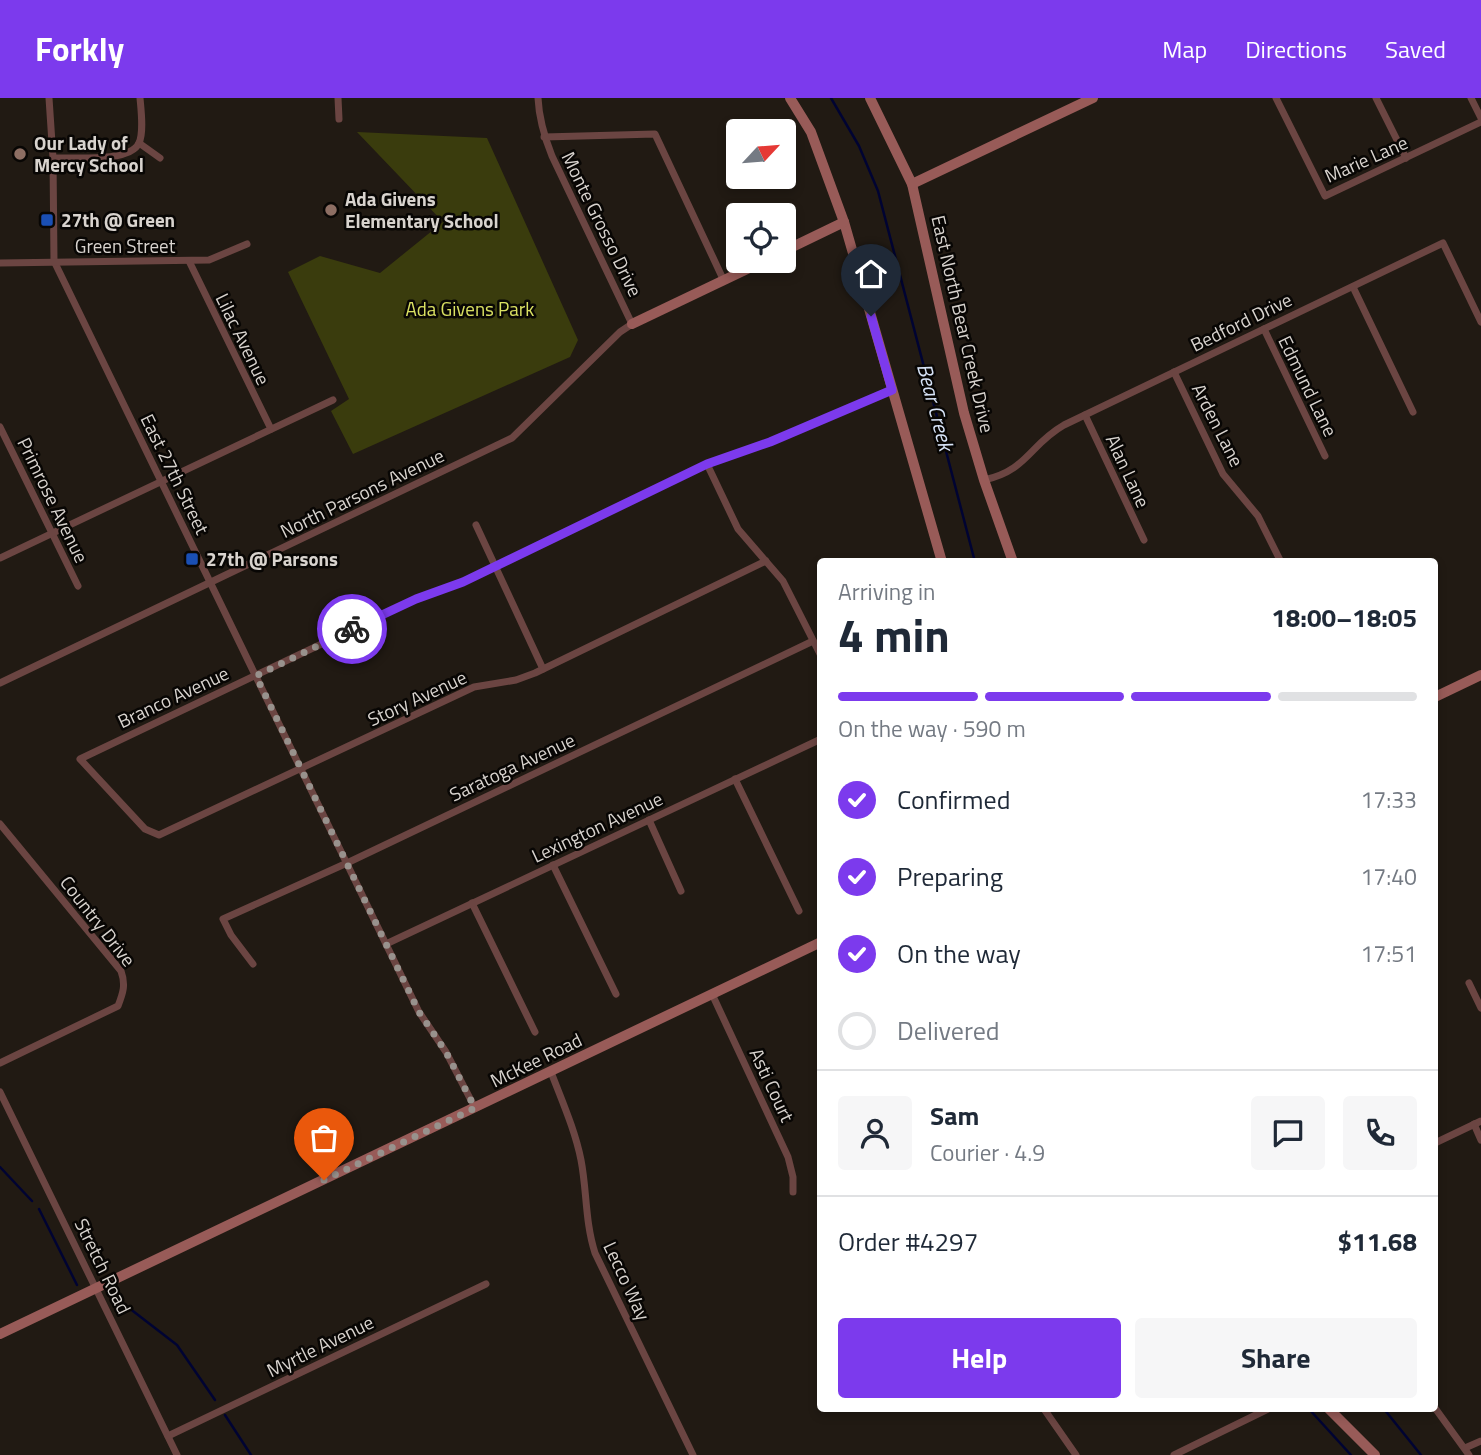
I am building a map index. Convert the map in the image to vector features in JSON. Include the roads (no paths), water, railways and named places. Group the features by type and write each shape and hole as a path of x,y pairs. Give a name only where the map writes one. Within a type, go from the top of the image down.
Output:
{"street":[{"name":"East 27th Street","path":"49,98 53,158 54,261 419,1012 446,1052 475,1108"},
{"path":"53,158 115,157 134,150 139,143 140,98"},
{"path":"338,98 339,119"},
{"name":"Monte Grosso Drive","path":"538,98 544,136 632,324"},
{"path":"790,98 811,132 844,222 941,558"},
{"name":"East North Bear Creek Drive","path":"870,98 912,184 964,413 1012,558"},
{"path":"912,184 1081,100 1093,98"},
{"name":"Marie Lane","path":"1276,98 1325,196 1481,120"},
{"path":"1376,98 1406,158"},
{"path":"1471,98 1481,120"},
{"path":"544,136 655,134 724,281"},
{"path":"139,143 160,158"},
{"path":"796,245 844,222"},
{"name":"Bedford Drive","path":"984,480 1016,468 1052,432 1443,243 1481,323"},
{"name":"Green Street","path":"0,262 189,261 216,258 247,244"},
{"name":"Lilac Avenue","path":"189,261 271,429"},
{"path":"632,324 740,273"},
{"path":"1353,287 1413,412"},
{"name":"North Parsons Avenue","path":"0,682 512,438 620,332 632,324"},
{"name":"Edmund Lane","path":"1264,329 1325,456"},
{"name":"Arden Lane","path":"1174,372 1223,474 1258,516 1279,558"},
{"name":"Branco Avenue","path":"159,835 145,829 80,759 416,599 463,582 707,464 770,442 892,390"},
{"path":"0,558 333,400"},
{"name":"Alan Lane","path":"1085,415 1144,540"},
{"name":"Primrose Avenue","path":"0,427 78,586"},
{"path":"707,464 738,529 783,580 817,648"},
{"path":"476,525 544,669"},
{"name":"Story Avenue","path":"159,835 474,687 516,680 544,669 766,561"},
{"name":"Saratoga Avenue","path":"253,964 231,935 223,919 347,863 813,641"},
{"path":"1438,696 1481,675"},
{"name":"Lexington Avenue","path":"386,944 817,741"},
{"path":"734,779 799,911"},
{"path":"649,820 681,891"},
{"name":"Country Drive","path":"0,824 121,971 124,991 118,1006 0,1063"},
{"path":"553,865 616,994"},
{"path":"472,904 535,1032"},
{"name":"McKee Road","path":"0,1334 817,944"},
{"path":"1469,984 1481,1008"},
{"name":"Asti Court","path":"712,994 788,1157 793,1177 793,1192"},
{"name":"Lecco Way","path":"551,1072 575,1134 585,1187 586,1217 595,1253 693,1455"},
{"name":"Stretch Road","path":"0,1092 177,1455"},
{"path":"1438,1142 1477,1123 1481,1140"},
{"name":"Myrtle Avenue","path":"168,1436 486,1284"},
{"path":"1046,1412 1076,1455"},
{"path":"1174,1455 1262,1412"},
{"path":"1332,1412 1375,1455"},
{"path":"1438,1412 1467,1452 1481,1441"}],"waterway":[{"name":"Bear Creek","path":"831,98 859,146 878,191 974,558"},
{"path":"0,1167 32,1201"},
{"path":"39,1209 77,1285"},
{"path":"107,1291 177,1345 215,1400"},
{"path":"1312,1412 1351,1455"},
{"name":"Bear Creek","path":"1386,1412 1421,1455"},
{"path":"225,1415 251,1455"}],"place":[{"name":"Our Lady of Mercy School","path":"20,154"},
{"name":"Ada Givens Elementary School","path":"331,210"},
{"name":"27th @ Green","path":"47,220"},
{"name":"27th @ Parsons","path":"192,559"}],"park label":[{"name":"Ada Givens Park","path":"470,309"}]}
